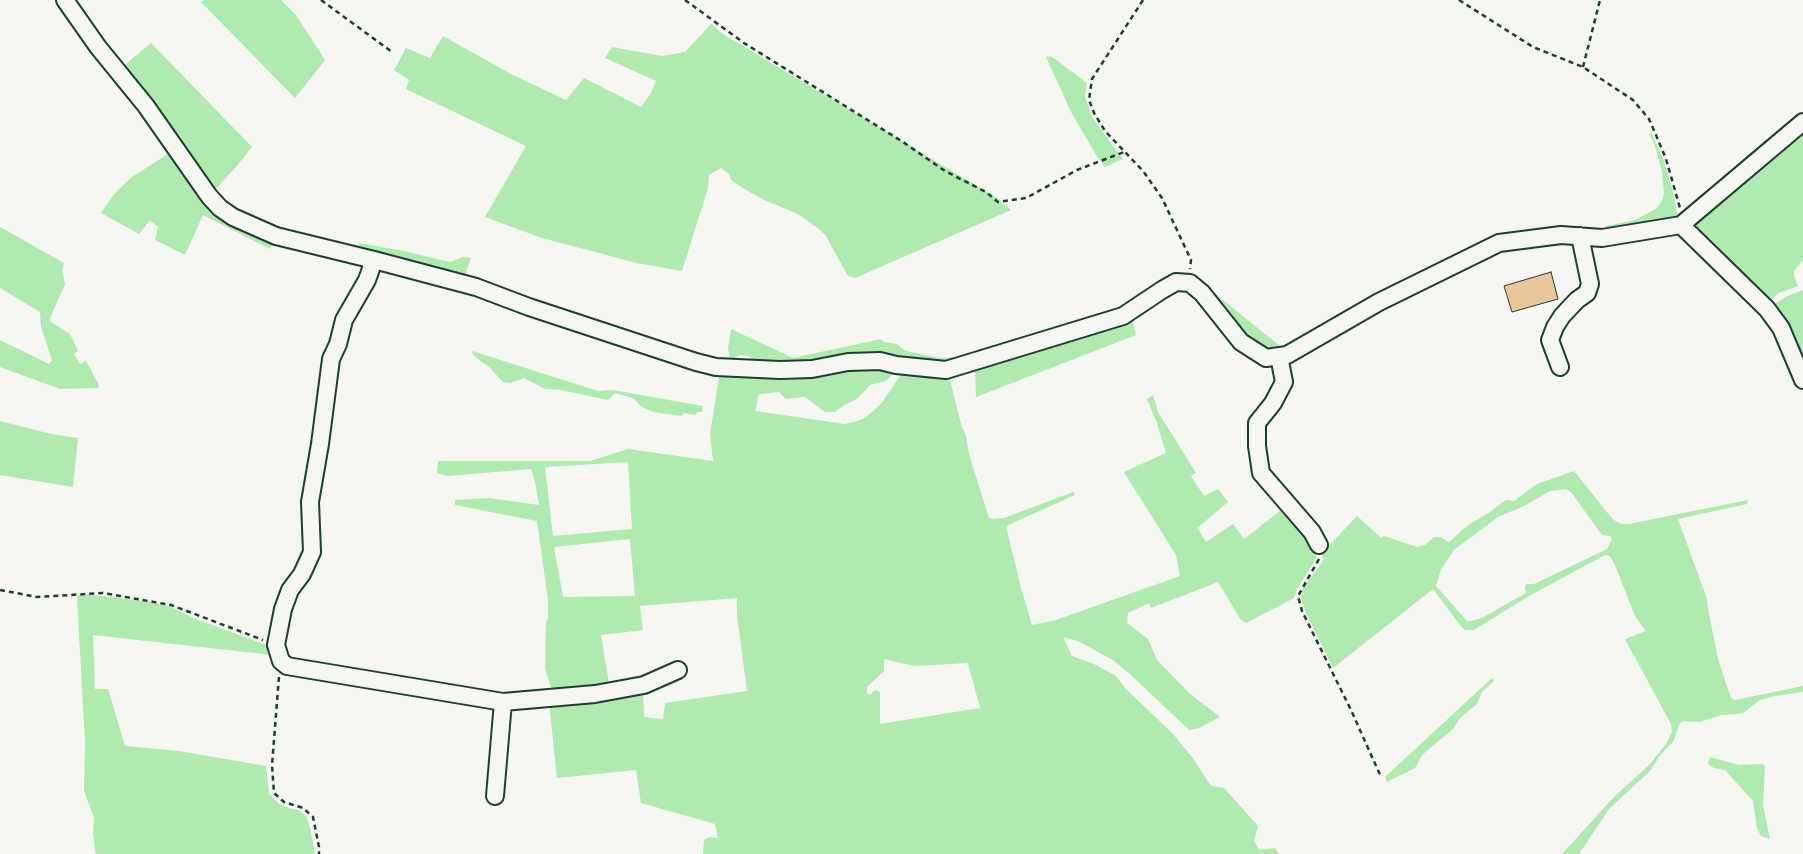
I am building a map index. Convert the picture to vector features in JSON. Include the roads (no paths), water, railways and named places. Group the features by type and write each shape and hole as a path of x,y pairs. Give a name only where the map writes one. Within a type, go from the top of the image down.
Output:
{"street":[{"path":"64,0 98,47 146,106 209,196 220,208 233,217 276,236 476,287 529,307 716,367 780,370 812,369 848,362 880,361 896,365 946,370 1124,316 1176,282 1190,284 1202,293 1240,342 1266,358 1287,355 1379,302 1499,243 1561,235 1602,238 1681,225 1803,122"},
{"path":"1681,225 1767,309 1781,328 1803,380"},
{"path":"1560,367 1550,340 1552,334 1562,316 1577,300 1587,293 1590,284 1580,236"},
{"path":"374,260 367,280 344,320 338,344 331,359 310,502 312,552 302,574 290,590 283,609 278,653 287,666 503,702 595,694 644,685 678,670"},
{"path":"1279,356 1284,382 1273,403 1257,423 1257,446 1261,473 1312,532 1319,545"},
{"path":"494,796 503,702"}]}
